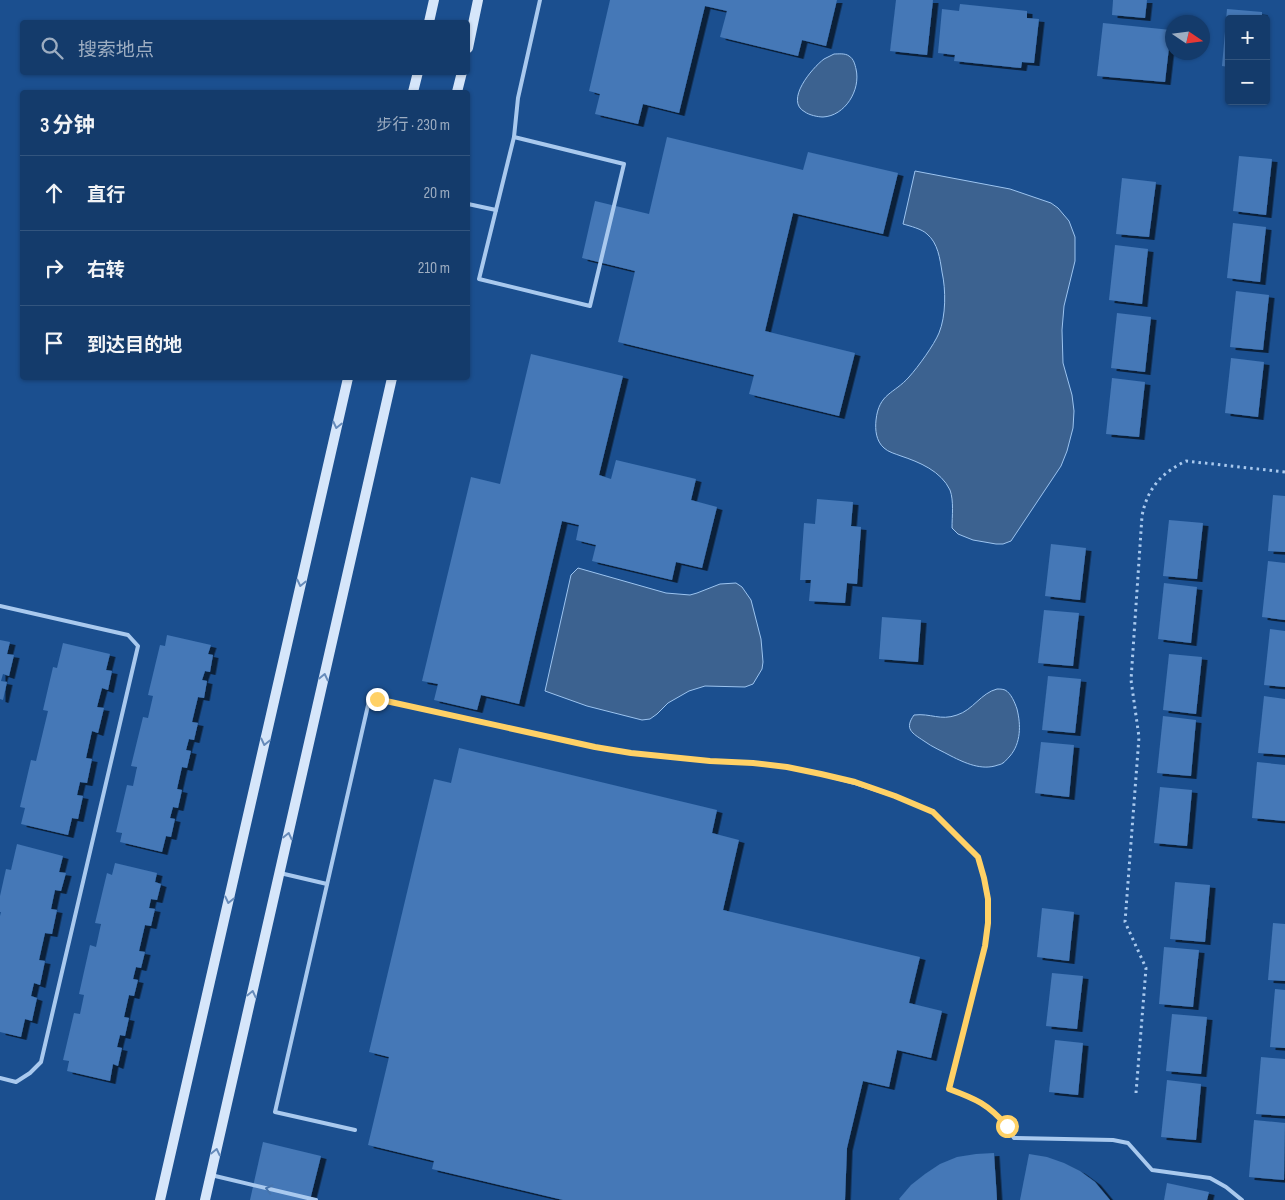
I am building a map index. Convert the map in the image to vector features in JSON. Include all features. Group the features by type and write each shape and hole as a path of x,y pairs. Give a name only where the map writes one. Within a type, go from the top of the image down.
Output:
{"street":[{"path":"429,20 434,0"},
{"path":"470,38 478,0"},
{"path":"414,90 417,75"},
{"path":"458,90 461,75"},
{"path":"160,1200 348,380"},
{"path":"205,1200 392,380"}],"lane":[{"path":"514,137 624,164 590,306 479,280 514,137 518,98 540,0"},
{"path":"470,204 496,210"},
{"path":"0,606 128,635 138,646 41,1062 30,1073 16,1082 0,1078"},
{"path":"355,1130 274,1112 369,701 377,699 604,749 690,759 787,767 855,782 933,812 978,857 984,878 988,907 985,946 949,1089 976,1099 988,1106 999,1116 1014,1138 1113,1140 1128,1143 1152,1170 1210,1178 1226,1187 1242,1200"},
{"path":"279,873 327,884"},
{"path":"210,1175 316,1200"}],"path":[{"path":"1136,1093 1146,968 1125,922 1139,737 1131,680 1144,506 1154,485 1163,475 1174,467 1186,462 1285,472"}],"water":[{"path":"834,54 846,54 853,60 857,77 854,93 838,112 831,116 814,116 799,107 797,100 799,93 802,85 813,70 824,59"},
{"path":"915,171 1010,189 1051,203 1069,221 1075,237 1075,261 1064,306 1062,330 1063,363 1072,395 1074,411 1073,428 1061,466 1011,541 1003,544 973,540 958,534 952,528 952,499 946,483 929,468 886,449 879,442 877,435 876,420 880,404 909,377 930,350 937,338 943,319 944,287 938,252 934,242 925,232 903,224"},
{"path":"578,568 666,593 690,595 720,584 736,583 742,587 751,600 761,639 762,669 753,684 745,687 705,686 689,691 668,703 650,719 642,720 587,706 545,691 571,575"},
{"path":"997,689 1007,691 1011,696 1017,709 1019,721 1018,740 1014,751 1002,764 992,767 980,767 968,764 930,745 916,736 911,730 910,724 914,715 951,717 963,713 986,694"}],"building":[{"path":"610,0 837,0 826,46 802,40 798,56 720,37 727,11 705,6 679,113 643,104 638,124 595,114 600,94 589,91"},
{"path":"896,0 933,0 927,55 890,51"},
{"path":"1113,0 1147,0 1145,18 1112,15"},
{"path":"960,4 1027,11 1027,18 1039,19 1034,63 1022,62 1021,68 954,61 955,55 938,53 942,9 959,11"},
{"path":"1227,9 1262,12 1262,15 1226,15"},
{"path":"1103,23 1165,29 1165,60 1168,60 1165,82 1097,76"},
{"path":"1225,32 1225,66 1222,66"},
{"path":"667,137 803,170 808,152 898,173 883,234 793,213 765,331 855,353 839,416 749,394 754,375 618,342 635,271 582,258 595,201 649,214"},
{"path":"1239,156 1272,159 1266,215 1233,211"},
{"path":"1122,178 1156,182 1149,237 1116,234"},
{"path":"1233,223 1266,227 1260,282 1227,278"},
{"path":"1115,245 1148,249 1142,304 1109,300"},
{"path":"1236,291 1269,295 1263,350 1230,347"},
{"path":"1117,313 1151,317 1145,372 1111,368"},
{"path":"531,354 623,376 599,475 611,479 616,460 696,479 691,500 717,507 702,568 676,562 672,580 592,561 596,545 576,540 579,525 562,521 519,704 481,695 477,710 434,700 438,684 422,681 471,477 500,484"},
{"path":"1231,358 1264,362 1258,417 1225,413"},
{"path":"1112,378 1145,382 1139,437 1106,434"},
{"path":"1273,495 1285,496 1285,552 1268,551"},
{"path":"817,499 853,502 851,526 861,527 857,584 847,583 845,603 809,601 811,580 800,580 804,523 815,524"},
{"path":"1169,520 1203,523 1197,579 1163,576"},
{"path":"1051,544 1086,548 1080,600 1045,596"},
{"path":"1268,561 1285,563 1285,620 1262,617"},
{"path":"1164,583 1197,587 1191,643 1158,639"},
{"path":"1044,610 1079,613 1073,666 1038,663"},
{"path":"882,617 921,620 918,662 879,659"},
{"path":"1270,629 1285,631 1285,687 1264,685"},
{"path":"167,635 211,645 208,654 213,655 210,672 205,671 202,680 207,681 204,698 198,697 192,722 198,723 194,740 189,739 186,750 191,751 187,768 182,767 177,789 182,790 178,808 173,807 170,818 175,819 171,837 166,836 162,852 120,842 122,833 116,832 127,785 133,786 137,767 131,766 143,717 148,718 153,696 148,695 160,645 165,646"},
{"path":"0,640 10,642 7,654 14,655 9,676 3,674 1,681 7,682 3,700 0,699"},
{"path":"63,643 110,654 106,670 112,671 108,690 102,688 97,707 104,708 98,733 92,731 86,758 92,759 87,783 80,782 77,795 83,796 78,819 72,818 68,835 21,824 25,808 20,807 31,760 36,761 48,711 43,710 53,667 57,668"},
{"path":"1169,654 1202,657 1196,714 1163,710"},
{"path":"1048,676 1081,679 1075,733 1042,730"},
{"path":"1264,696 1285,699 1285,755 1258,753"},
{"path":"1163,716 1196,720 1191,776 1157,773"},
{"path":"1041,742 1074,745 1069,797 1035,793"},
{"path":"459,748 717,810 712,833 739,840 723,910 920,957 909,1003 942,1011 931,1058 897,1050 889,1087 863,1081 847,1148 845,1200 563,1200 432,1169 434,1161 368,1145 389,1057 369,1052 434,779 451,783"},
{"path":"1257,762 1285,765 1285,821 1252,818"},
{"path":"1160,787 1192,790 1187,846 1154,843"},
{"path":"17,844 63,856 59,872 66,873 61,891 55,890 51,909 57,910 52,934 45,933 39,960 45,961 40,985 34,983 31,996 37,998 32,1021 25,1019 21,1037 0,1032 0,896 6,869 11,870"},
{"path":"115,863 157,873 155,882 161,884 157,900 151,899 149,908 155,909 151,926 145,925 139,951 145,952 141,968 136,967 133,979 138,980 134,996 129,995 124,1017 129,1018 125,1036 120,1035 117,1047 122,1048 118,1066 113,1064 110,1081 67,1071 69,1061 63,1060 74,1013 80,1014 84,995 79,994 90,945 96,947 101,924 95,923 107,873 112,875"},
{"path":"1175,882 1210,885 1205,942 1170,939"},
{"path":"1042,908 1074,912 1069,961 1037,957"},
{"path":"1273,923 1285,924 1285,981 1268,980"},
{"path":"1164,947 1199,950 1193,1007 1159,1004"},
{"path":"1052,973 1083,976 1077,1029 1046,1026"},
{"path":"1275,989 1285,990 1285,1048 1270,1047"},
{"path":"1172,1014 1207,1017 1201,1074 1166,1071"},
{"path":"1055,1040 1083,1043 1078,1095 1049,1092"},
{"path":"1261,1057 1285,1059 1285,1116 1256,1114"},
{"path":"1167,1080 1201,1084 1196,1140 1161,1137"},
{"path":"1254,1120 1285,1123 1284,1180 1249,1177"},
{"path":"263,1142 321,1156 310,1200 250,1200"},
{"path":"994,1153 997,1200 899,1199 911,1185 940,1164 957,1157"},
{"path":"1029,1154 1047,1157 1080,1171 1095,1182 1110,1200 1020,1200"},
{"path":"1167,1183 1209,1192 1207,1200 1164,1200"}],"route":[{"path":"377,699 595,747 631,753 787,767 855,782 933,812 978,857 988,899 988,923 985,946 949,1089 976,1099 988,1106 1007,1126"}]}
